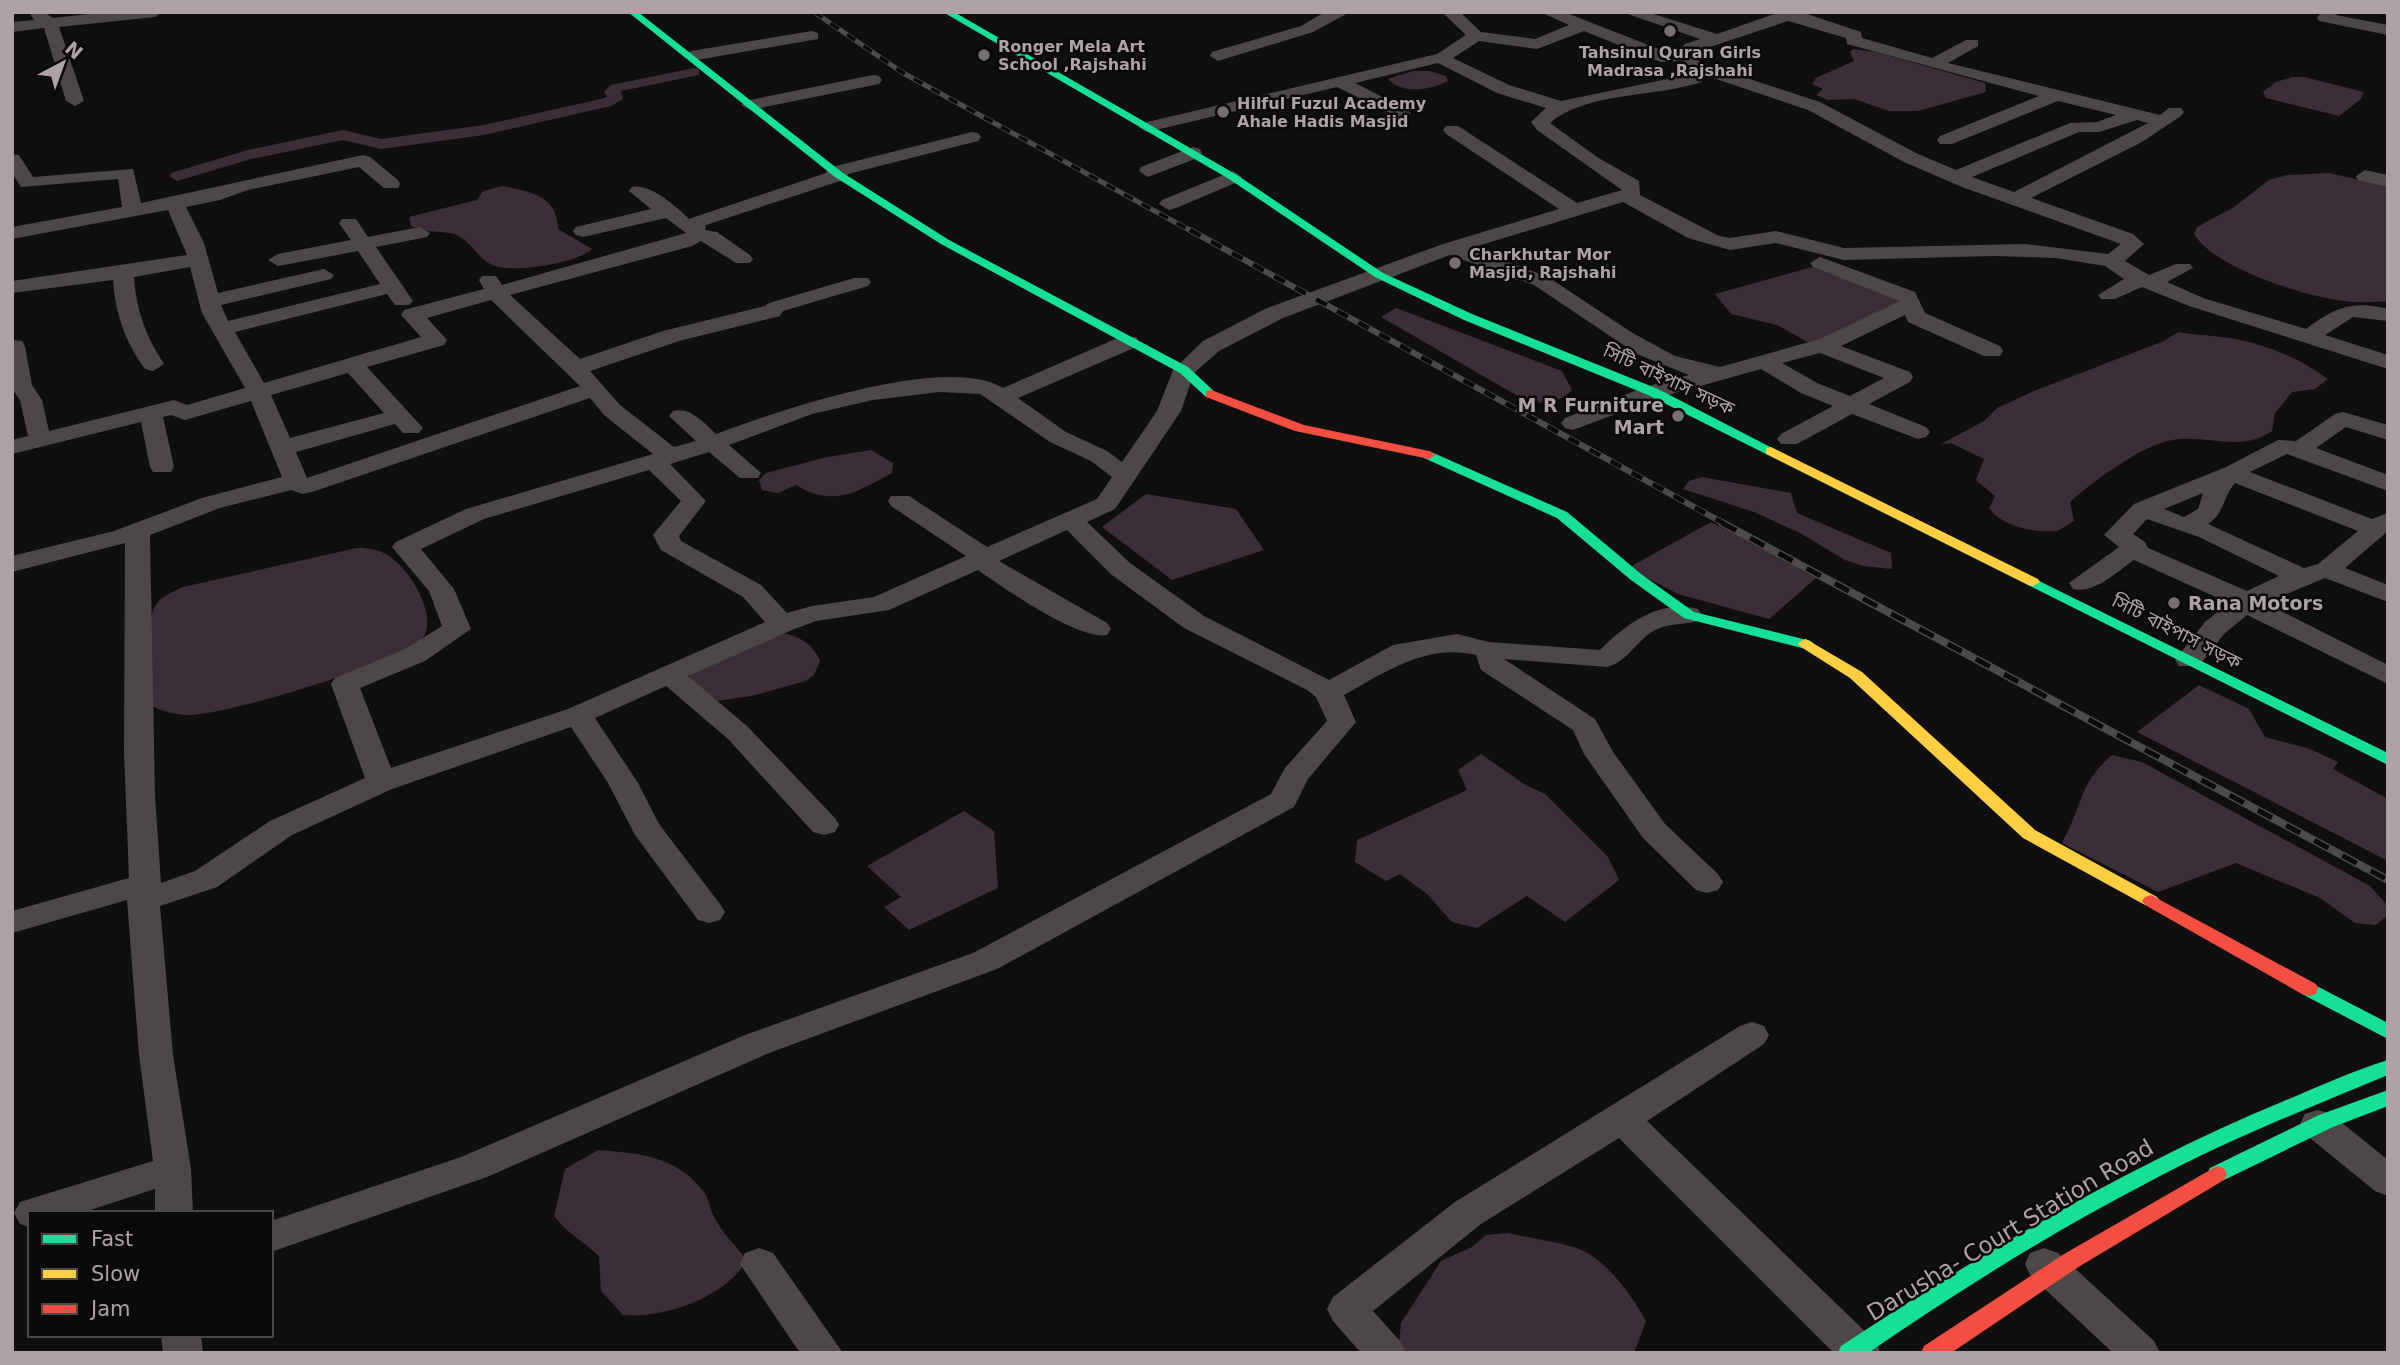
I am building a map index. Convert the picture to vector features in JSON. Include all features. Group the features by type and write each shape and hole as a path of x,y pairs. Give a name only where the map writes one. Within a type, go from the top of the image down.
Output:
{"main road":[{"path":"632,12 837,174 945,242 1184,370 1209,393 1245,409 1332,437 1433,456 1562,515 1636,577 1689,615 1810,646 1856,675 2029,834 2388,1032"},
{"name":"সিটি বাইপাস সড়ক","path":"947,12 1233,177 1379,275 1468,317 1652,382 2197,646 2388,760"},
{"path":"967,12 1239,165 1398,268 1511,319 1576,343"},
{"path":"1679,385 1703,397"},
{"path":"1783,436 1813,450"},
{"name":"Darusha- Court Station Road","path":"1855,1351 2021,1245 2153,1169 2291,1104 2388,1067"},
{"path":"1932,1353 2053,1271 2183,1194 2318,1124 2388,1098"}],"street":[{"path":"34,12 50,23 75,101"},
{"path":"12,27 155,12"},
{"path":"1217,56 1307,29 1321,19 1342,12"},
{"path":"1450,12 1476,36 1537,44 1584,25"},
{"path":"1548,12 1667,58 1691,61 1814,106 1911,158 1956,177 2126,238 2134,244 2112,261"},
{"path":"1630,12 1717,39"},
{"path":"2330,12 2325,18 2388,30"},
{"path":"2340,12 2388,22"},
{"path":"12,922 206,879 281,828 381,782 578,715 671,676 782,624 812,614 880,604 980,557 1106,504 1169,411 1184,370 1212,346 1275,313 1450,247 1625,195 1634,190 1632,186 1590,161 1540,122 1543,117 1562,107 1607,95 1676,86 1696,78 1686,51 1691,47 1789,14 1855,36 1853,41 2055,96 2134,115 2169,117 2136,138 2017,198"},
{"path":"691,56 812,36"},
{"path":"1147,127 1444,57 1476,36"},
{"path":"1935,63 1972,43"},
{"path":"1444,57 1452,67 1503,89 1562,107"},
{"path":"750,105 873,80"},
{"path":"1340,82 1402,114"},
{"path":"1946,140 2055,96"},
{"path":"1956,177 2076,127 2099,127 2134,115"},
{"path":"1452,130 1574,210"},
{"path":"696,231 698,221 708,217 837,174 972,137"},
{"path":"1148,171 1193,153"},
{"path":"12,159 28,183 126,173 132,209"},
{"path":"12,233 174,203 363,161 391,184"},
{"path":"2364,176 2388,181"},
{"path":"1169,204 1233,177"},
{"path":"639,191 683,224 710,236 743,259"},
{"path":"1625,195 1695,234 1730,244 1785,238 1851,255 1872,252 2048,253 2092,256 2112,261 2146,281 2196,302 2388,362"},
{"path":"174,203 194,243 210,301 259,393 296,481 303,487 594,389"},
{"path":"583,231 667,212"},
{"path":"12,447 174,407 186,413 436,340 412,315 349,223"},
{"path":"412,315 492,285 658,250 696,231"},
{"path":"299,309 276,254 364,246 419,233"},
{"path":"1768,239 1779,254 1838,268 1908,296 1916,317 1992,351"},
{"path":"1450,247 1539,280 1646,350 1692,371 1720,373"},
{"path":"12,287 123,273 198,259"},
{"path":"2108,295 2183,268"},
{"path":"123,273 124,293 136,337 153,364"},
{"path":"210,301 324,275"},
{"path":"576,368 671,336 730,323 861,282"},
{"path":"492,285 662,458 694,501 666,535 670,545 752,591 782,624"},
{"path":"223,329 391,286"},
{"path":"1573,424 1652,382 1679,385 1822,346 1911,304"},
{"path":"2308,338 2349,309 2381,310"},
{"path":"998,395 1006,395 1128,342"},
{"path":"14,346 21,384 31,400 33,419 41,440"},
{"path":"1783,436 1850,406 1902,377 1822,346"},
{"path":"1762,361 1850,406 1918,432"},
{"path":"351,363 401,415 426,446"},
{"path":"381,782 345,684 415,655 457,629 441,589 405,547 475,514 714,443 805,409 873,393 939,385 985,387 1058,438 1099,456 1124,475"},
{"path":"152,412 162,467"},
{"path":"282,448 401,415"},
{"path":"681,416 714,443 725,457 749,473"},
{"path":"2298,450 2343,419 2388,433"},
{"path":"2082,583 2136,547 2116,535 2143,509 2286,445 2388,484"},
{"path":"2230,472 2382,523"},
{"path":"2186,527 2210,512 2210,503 2230,472"},
{"path":"12,564 137,531 211,503 296,481"},
{"path":"900,501 1012,582 1097,629"},
{"path":"2143,509 2186,527 2206,531 2298,575"},
{"path":"273,1236 474,1167 757,1044 985,961 1283,800 1295,775 1342,722 1328,692 1194,622 1121,569 1070,519"},
{"path":"2197,646 2248,603 2298,575 2327,570 2382,523"},
{"path":"137,531 140,623 136,704 141,770 138,806 156,1055 173,1169 174,1211"},
{"path":"2132,550 2248,603 2388,676"},
{"path":"2327,570 2388,594"},
{"path":"1328,692 1403,651 1457,642 1489,650 1607,659 1637,629 1660,617 1689,615"},
{"path":"1489,650 1491,664 1585,724 1599,754 1654,831 1707,882"},
{"path":"671,676 738,733 824,825"},
{"path":"578,715 623,783 646,828 709,912"},
{"path":"1386,1353 1347,1309 1468,1213 1622,1119 1752,1035"},
{"path":"1622,1119 1855,1351"},
{"path":"2318,1124 2388,1181"},
{"path":"38,1211 173,1169"},
{"path":"2021,1245 2053,1271 2140,1353"},
{"path":"759,1264 823,1353"}],"shaded area":[{"path":"1853,49 1876,52 1985,83 1986,92 1918,111 1889,111 1854,99 1828,100 1816,95 1823,89 1812,84 1816,78 1854,61 1850,52"},
{"path":"1412,71 1430,71 1446,76 1448,81 1433,87 1409,89 1388,79"},
{"path":"2292,77 2304,77 2364,92 2361,99 2339,116 2266,98 2263,92 2276,82"},
{"path":"2329,173 2388,186 2388,301 2344,301 2285,287 2221,259 2194,234 2197,227 2234,207 2269,180 2287,175"},
{"path":"502,186 540,197 553,209 558,229 592,249 573,259 544,266 501,267 487,262 460,236 411,226 409,217 477,200 483,191"},
{"path":"1812,267 1910,302 1813,345 1777,325 1731,314 1715,294"},
{"path":"1396,308 1562,371 1572,390 1558,400 1545,403 1516,395 1381,317"},
{"path":"2178,332 2235,339 2263,346 2291,357 2328,379 2315,389 2292,392 2275,413 2272,431 2260,437 2236,442 2172,440 2146,449 2104,475 2070,502 2074,521 2055,531 2018,527 1994,514 1989,508 1995,496 1976,480 1984,459 1951,443 1941,444 1984,421 1997,408 2164,341"},
{"path":"871,450 893,463 892,473 856,491 845,495 822,495 796,485 778,493 762,490 759,480 766,473 827,457"},
{"path":"1702,477 1791,493 1797,513 1891,553 1892,569 1863,566 1845,560 1800,533 1754,512 1683,489 1689,481"},
{"path":"1146,494 1236,509 1264,550 1172,580 1102,527"},
{"path":"1711,522 1816,578 1769,619 1678,594 1628,568"},
{"path":"357,548 373,549 385,554 406,572 414,583 427,620 421,641 377,663 344,675 235,707 186,715 167,712 150,705 148,636 153,610 161,599 183,587"},
{"path":"779,633 792,635 809,645 820,661 814,675 805,681 752,696 716,701 688,683 690,675"},
{"path":"2199,685 2249,709 2265,737 2310,749 2338,762 2333,769 2388,799 2388,861 2137,732"},
{"path":"1481,754 1524,784 1545,794 1608,857 1619,880 1565,922 1527,896 1477,928 1452,922 1427,894 1400,874 1386,881 1355,862 1357,840 1467,790 1458,770"},
{"path":"2112,755 2142,762 2370,886 2388,906 2388,915 2376,925 2355,923 2320,898 2236,863 2158,892 2062,843 2087,786 2101,765"},
{"path":"964,811 994,831 998,888 909,930 884,907 901,897 867,866"},
{"path":"598,1150 656,1159 682,1171 693,1180 706,1195 721,1228 747,1260 737,1273 725,1285 692,1303 657,1313 623,1315 601,1291 599,1256 554,1216 565,1169"},
{"path":"1508,1233 1579,1249 1609,1270 1646,1321 1634,1353 1398,1353 1401,1323 1441,1261 1472,1247 1486,1235"}],"waterway":[{"path":"177,176 248,155 343,135 381,144 484,130 606,103 615,99 612,92 616,88 694,72"}],"railway":[{"path":"814,12 903,73 1193,232"},
{"path":"1190,230 1725,524"},
{"path":"1722,523 2388,880"}],"traffic: fast":[{"path":"632,12 839,175 945,242 1184,370 1211,394"},
{"path":"947,12 1233,177 1379,275 1468,317 1653,392 1771,451"},
{"path":"1429,455 1562,515 1636,577 1689,615 1806,644"},
{"path":"2033,582 2388,760"},
{"path":"2309,989 2388,1032"},
{"path":"1849,1353 2012,1248 2096,1199 2234,1131 2388,1067"},
{"path":"2217,1174 2326,1121 2388,1098"}],"traffic: slow":[{"path":"1771,451 2033,582"},
{"path":"1806,644 1856,675 2029,834 2151,901"}],"traffic: jam":[{"path":"1211,394 1300,428 1429,455"},
{"path":"2151,901 2309,989"},
{"path":"1932,1353 2072,1260 2217,1174"}],"place":[{"name":"Tahsinul Quran Girls Madrasa ,Rajshahi","path":"1670,31"},
{"name":"Ronger Mela Art School ,Rajshahi","path":"984,55"},
{"name":"Hilful Fuzul Academy Ahale Hadis Masjid","path":"1223,112"},
{"name":"Charkhutar Mor Masjid, Rajshahi","path":"1455,263"},
{"name":"M R Furniture Mart","path":"1678,416"},
{"name":"Rana Motors","path":"2174,603"}]}
